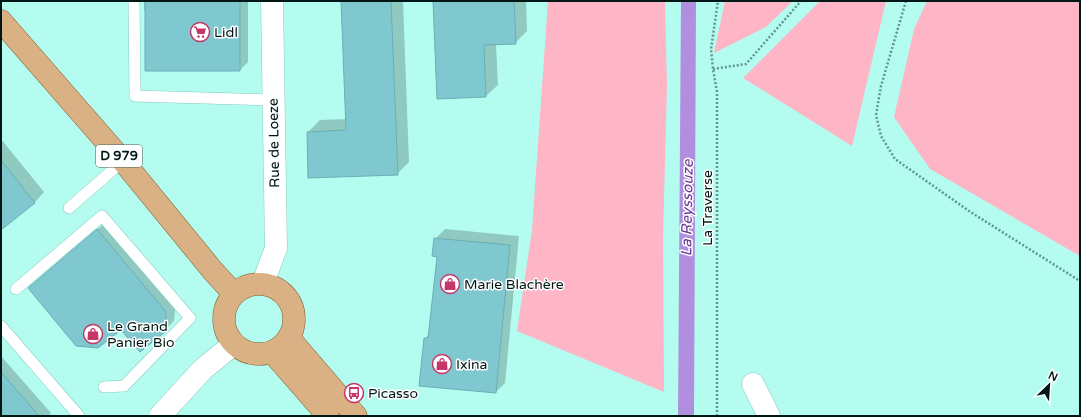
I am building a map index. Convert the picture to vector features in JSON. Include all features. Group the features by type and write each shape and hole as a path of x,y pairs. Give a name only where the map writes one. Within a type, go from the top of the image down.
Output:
{"main road":[{"name":"D 979","path":"1,21 123,161 213,271 234,294"},
{"path":"262,283 274,287 284,294 291,303 295,315 294,327 289,338 281,347 272,352 262,354 242,350 234,344 228,335 224,324 224,314 228,303 234,294 242,288 252,284 262,283"},
{"path":"289,338 356,416"},
{"path":"272,352 328,416"}],"street":[{"name":"Rue de Loeze","path":"262,283 276,248 272,1"},
{"path":"160,416 204,369 234,344"},
{"path":"753,384 769,416"}],"lane":[{"path":"134,1 135,96 274,100"},
{"path":"69,208 123,161"},
{"path":"16,289 102,216 190,318 124,386 104,387"},
{"path":"1,326 79,416"}],"path":[{"name":"La Traverse","path":"717,416 717,92 711,49 718,1"},
{"path":"713,69 746,64 801,1"},
{"path":"906,1 881,86 876,116 881,136 895,159 969,211 1080,281"}],"shaded area":[{"path":"548,1 665,1 667,86 663,238 664,392 517,331 532,230"},
{"path":"725,1 793,1 766,27 714,53"},
{"path":"820,1 886,1 852,146 743,78"},
{"path":"927,1 1080,1 1080,256 930,169 894,117 914,29"}],"water":[{"name":"La Reyssouze","path":"681,1 696,1 694,416 678,416"}],"building":[{"name":"Lidl","path":"145,1 240,1 240,71 145,71"},
{"path":"341,1 391,1 398,175 308,178 307,132 346,130"},
{"path":"433,1 514,1 516,44 484,45 486,97 437,99"},
{"path":"1,160 35,203 1,230"},
{"path":"97,229 166,312 165,332 140,352 121,330 98,348 76,346 28,288"},
{"path":"434,238 510,245 496,393 419,386 424,338 428,338 437,257 432,256"},
{"path":"1,372 39,416 1,416"}],"place":[{"name":"Lidl","path":"200,32"},
{"name":"Marie Blachère","path":"450,284"},
{"name":"Le Grand Panier Bio","path":"93,334"},
{"name":"Ixina","path":"442,364"},
{"name":"Picasso","path":"354,393"}]}
